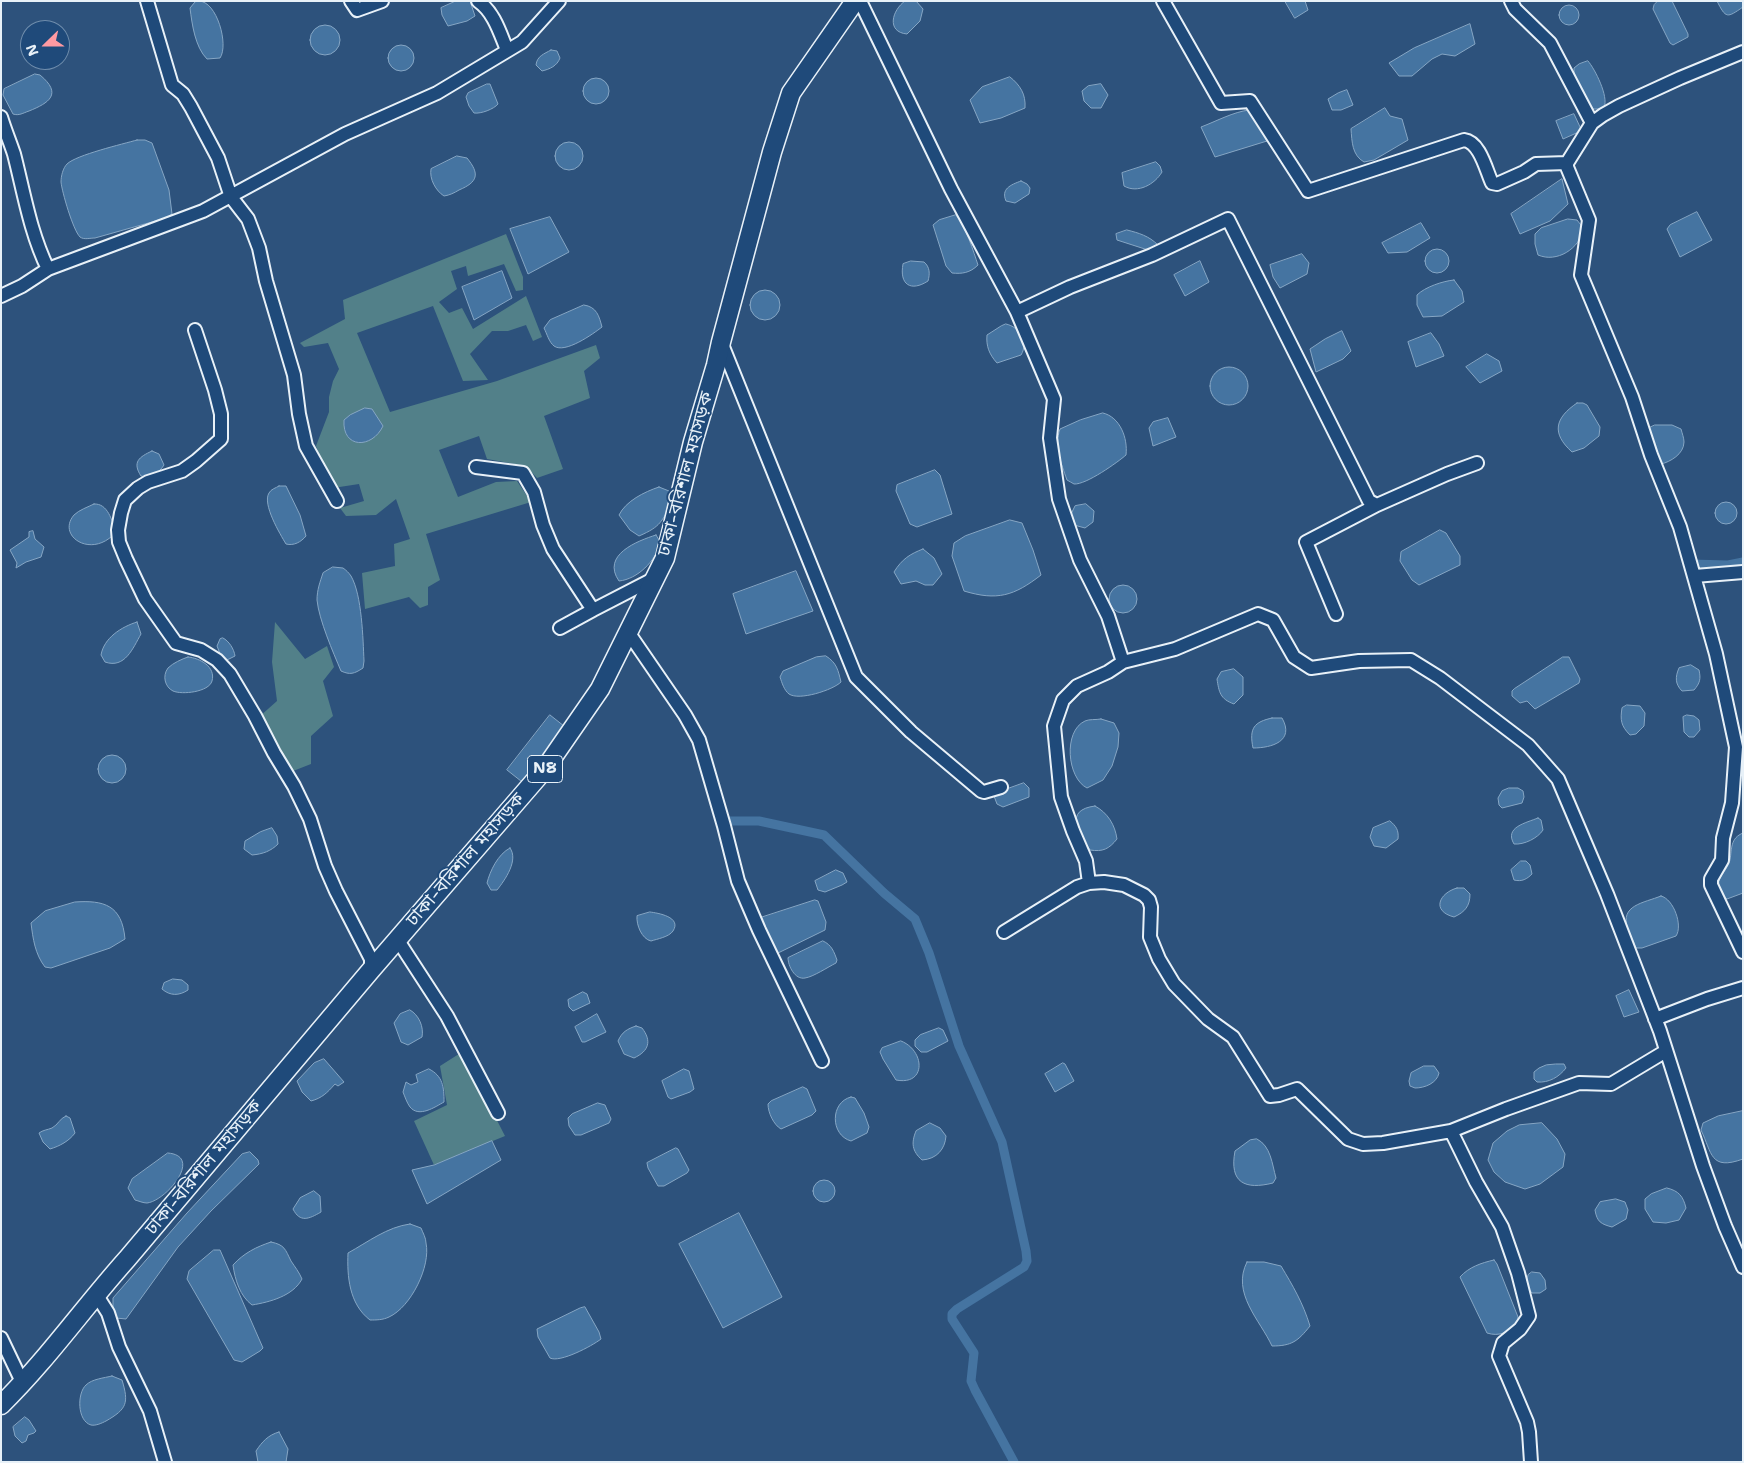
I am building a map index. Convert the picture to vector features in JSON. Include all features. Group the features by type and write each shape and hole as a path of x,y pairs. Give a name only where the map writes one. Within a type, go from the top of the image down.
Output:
{"highway":[{"name":"ঢাকা-বরিশাল মহাসড়ক","path":"1,1406 23,1384 96,1294 128,1259 397,939 544,770 600,689 665,558 693,442 716,365 772,152 791,94 855,1"}],"street":[{"path":"147,1 172,84 191,107 218,158 231,197 248,219 259,248 266,281 294,375 299,414 306,446 337,501"},
{"path":"351,1 357,10 382,1"},
{"path":"478,1 486,6 507,50"},
{"path":"1,296 22,286 48,269 204,211 345,134 437,93 522,42 559,1"},
{"path":"860,1 951,189 1017,312 1054,399 1050,438 1059,499 1080,560 1108,616 1123,662"},
{"path":"1163,1 1221,103 1250,101 1308,191 1464,140 1470,141 1477,148 1492,183 1497,184 1524,172 1536,164 1567,163"},
{"path":"1511,1 1515,9 1550,43 1592,123"},
{"path":"1743,52 1619,106 1592,123 1567,163 1589,220 1581,275 1632,397 1651,455 1675,512 1716,654 1736,747 1732,803 1723,838 1722,860 1711,879 1711,885 1743,952"},
{"path":"1,118 13,153 22,194 36,241 48,269"},
{"path":"1017,312 1070,287 1152,254 1228,219 1365,494 1369,501 1377,505"},
{"path":"195,330 221,414 221,439 182,471 148,482 125,500 118,530 119,542 145,598 176,643 200,650 217,660 230,674 255,716 310,818 325,866 371,959 371,970"},
{"path":"721,342 856,677 911,732 982,791 1001,787"},
{"path":"1336,614 1306,542 1377,505 1446,474 1477,463"},
{"path":"476,467 523,473 534,492 543,525 553,549 593,610"},
{"path":"1695,576 1743,572"},
{"path":"560,628 655,580 656,576"},
{"path":"1089,883 1086,861 1061,797 1054,726 1062,700 1077,686 1108,672 1123,662 1175,649 1258,614 1273,620 1294,657 1311,668 1359,661 1412,660 1440,678 1528,745 1558,779 1607,894 1655,1019 1703,1166 1725,1226 1743,1267"},
{"path":"628,632 685,715 699,740 738,881 762,938 822,1061"},
{"path":"1004,932 1077,887 1089,883 1104,882 1124,885 1144,895 1149,900 1151,907 1150,938 1159,959 1174,984 1208,1019 1233,1037 1270,1096 1297,1090 1348,1139 1363,1144 1383,1143 1451,1131 1579,1083 1611,1084 1666,1051"},
{"path":"397,939 447,1016 498,1113"},
{"path":"1655,1019 1707,999 1743,988"},
{"path":"1451,1131 1476,1182 1502,1226 1518,1273 1529,1316 1520,1329 1504,1343 1498,1356 1526,1422 1529,1432 1531,1462"},
{"path":"96,1294 108,1313 119,1347 150,1410 165,1462"},
{"path":"1,1338 23,1384"}],"green space":[{"path":"506,234 523,277 523,290 516,291 504,264 468,276 466,266 451,271 457,289 439,302 449,313 462,308 473,329 526,296 542,337 533,341 526,325 508,331 492,331 470,354 488,380 463,381 433,306 357,333 390,412 497,381 596,345 600,358 584,371 590,398 544,416 563,469 537,478 526,466 487,459 479,436 439,450 458,497 496,482 517,481 531,502 426,534 440,580 428,587 428,605 420,608 409,597 365,609 362,573 395,566 394,544 410,539 396,499 376,515 346,516 340,508 364,501 359,484 333,488 316,446 329,412 329,397 333,381 339,369 328,343 304,347 300,343 345,319 343,300"},
{"path":"275,622 305,659 327,646 334,667 323,681 333,716 311,736 311,764 288,773 259,717 277,701 272,662"},
{"path":"462,1052 505,1136 434,1165 414,1121 447,1105 440,1066"}],"water":[{"path":"199,1 211,8 220,25 223,44 220,58 207,59 197,42 190,8 195,2"},
{"path":"456,1 470,1 475,16 467,21 448,26 442,15 441,8"},
{"path":"905,1 916,1 923,9 920,21 907,34 896,29 893,20 900,5"},
{"path":"1285,1 1305,1 1308,10 1295,18"},
{"path":"1658,1 1672,1 1688,37 1673,45 1670,43 1653,9"},
{"path":"1717,1 1743,1 1743,7 1727,15"},
{"path":"1565,5 1573,5 1579,11 1579,19 1573,25 1565,25 1559,19 1559,11"},
{"path":"1470,24 1475,44 1455,56 1442,54 1432,59 1412,76 1399,76 1389,63 1414,48"},
{"path":"325,25 331,26 339,34 339,46 331,54 325,55 319,54 311,46 310,40 311,34 319,26"},
{"path":"401,45 411,48 414,58 411,68 401,71 391,68 388,58 391,48"},
{"path":"551,50 557,51 560,58 553,67 542,71 536,65 538,59"},
{"path":"1588,61 1597,76 1605,97 1604,107 1600,109 1590,109 1574,73 1574,68"},
{"path":"35,74 40,75 47,82 51,88 51,97 36,108 21,114 13,114 3,95 4,89"},
{"path":"1010,77 1022,90 1025,108 1001,118 980,123 970,100 982,87"},
{"path":"596,78 605,82 609,91 605,100 596,104 587,100 583,91 587,82"},
{"path":"490,84 498,104 487,111 474,113 466,97 468,93"},
{"path":"1101,84 1108,95 1101,108 1091,108 1084,101 1082,91 1088,86"},
{"path":"1347,90 1353,105 1341,110 1332,110 1328,99"},
{"path":"1385,108 1390,116 1402,119 1408,140 1374,160 1364,162 1355,152 1351,129"},
{"path":"1249,110 1267,141 1215,157 1201,127"},
{"path":"1574,114 1581,131 1563,139 1556,121"},
{"path":"137,140 145,140 152,143 169,190 172,214 166,218 95,238 85,239 80,237 71,219 62,187 61,177 64,168 67,164 80,157"},
{"path":"569,142 579,146 583,156 579,166 569,170 559,166 555,156 559,146"},
{"path":"457,156 467,158 474,169 475,177 470,184 452,194 444,196 434,184 431,177 431,169"},
{"path":"1156,162 1162,172 1151,184 1135,189 1124,186 1122,173"},
{"path":"1562,179 1568,204 1550,221 1520,234 1511,214"},
{"path":"1021,181 1030,188 1029,194 1015,203 1006,201 1006,190"},
{"path":"1697,212 1712,240 1680,257 1667,229 1670,225"},
{"path":"956,215 966,232 978,265 966,272 952,273 946,266 933,225 939,220"},
{"path":"550,217 569,252 528,274 510,229"},
{"path":"1568,219 1577,220 1584,229 1577,243 1560,256 1545,257 1538,255 1535,234 1541,228"},
{"path":"1421,223 1430,238 1407,252 1388,253 1382,243"},
{"path":"1127,230 1144,235 1158,245 1148,250 1117,240 1116,234"},
{"path":"1437,249 1445,253 1449,261 1445,269 1437,273 1429,269 1425,261 1429,253"},
{"path":"1302,254 1309,263 1307,274 1280,288 1273,277 1270,265"},
{"path":"911,261 924,262 926,264 929,271 928,281 916,286 905,282 902,271 903,264"},
{"path":"1200,261 1209,282 1185,296 1174,275"},
{"path":"502,271 512,298 474,320 462,287"},
{"path":"1454,280 1462,291 1464,302 1442,316 1423,317 1417,305 1417,295 1434,285"},
{"path":"765,290 776,294 780,305 776,316 765,320 754,316 750,305 754,294"},
{"path":"584,305 595,310 602,327 572,345 559,348 554,346 544,328 550,320"},
{"path":"1006,324 1015,328 1022,336 1023,350 1021,355 997,363 989,350 987,335"},
{"path":"1342,331 1351,351 1343,359 1316,372 1310,349"},
{"path":"1431,333 1439,344 1444,356 1416,367 1408,342"},
{"path":"1487,354 1499,361 1502,371 1480,383 1466,367"},
{"path":"1229,367 1242,373 1248,386 1242,399 1229,405 1216,399 1210,386 1216,373"},
{"path":"1577,403 1587,405 1600,427 1599,436 1584,448 1572,452 1561,438 1558,426 1564,414"},
{"path":"365,408 372,409 383,426 372,439 365,442 353,441 345,430 344,420"},
{"path":"1103,413 1114,419 1122,429 1126,442 1126,455 1094,477 1074,484 1067,480 1061,461 1058,448 1060,429"},
{"path":"1168,418 1176,437 1153,446 1149,428 1153,422"},
{"path":"1655,425 1672,425 1681,429 1684,439 1682,450 1679,454 1661,464 1649,435 1649,428"},
{"path":"152,451 159,454 164,465 154,475 148,477 141,476 137,467 138,461"},
{"path":"935,470 940,475 952,514 917,527 910,524 896,491 897,485"},
{"path":"279,486 286,486 300,515 306,536 295,544 286,544 276,526 268,504 267,498 269,493"},
{"path":"659,487 669,491 673,503 656,526 639,536 630,530 619,515 626,505 636,498"},
{"path":"1726,502 1734,505 1737,513 1734,521 1726,524 1718,521 1715,513 1718,505"},
{"path":"94,504 103,506 111,518 116,532 107,540 97,544 79,542 73,537 70,523 76,513"},
{"path":"1086,504 1094,511 1093,522 1085,528 1074,525 1070,516 1075,506"},
{"path":"1010,520 1022,523 1041,575 1022,588 1005,595 986,596 964,591 952,556 954,543 965,536"},
{"path":"1440,530 1446,533 1460,556 1460,565 1419,585 1412,580 1400,561 1401,552"},
{"path":"33,531 35,539 44,547 41,557 16,568 17,563 10,550 29,537 29,532"},
{"path":"656,535 661,543 655,556 639,573 626,580 619,581 615,572 615,564 618,557 631,545"},
{"path":"923,549 934,558 942,574 933,585 925,585 916,581 901,584 894,572 907,557"},
{"path":"333,567 343,568 351,576 358,594 364,661 363,668 357,672 347,673 341,671 320,617 317,600 319,586 323,573"},
{"path":"796,571 813,611 746,634 733,594"},
{"path":"1123,585 1133,589 1137,599 1133,609 1123,613 1113,609 1109,599 1113,589"},
{"path":"137,622 141,634 128,656 118,663 105,662 101,655 109,638 119,630"},
{"path":"223,638 231,646 235,656 227,660 221,656 217,646 220,639"},
{"path":"826,656 835,664 841,682 824,691 808,695 794,696 787,692 780,677 783,671 816,657"},
{"path":"188,657 206,664 212,671 212,681 206,688 195,692 182,693 173,691 165,681 166,671 172,664"},
{"path":"1563,657 1569,657 1580,679 1579,683 1535,709 1527,701 1520,703 1512,696 1514,689"},
{"path":"1691,665 1699,670 1699,683 1694,690 1682,691 1676,677 1679,668"},
{"path":"1234,669 1243,677 1243,695 1234,704 1223,697 1217,679 1221,672"},
{"path":"1627,705 1640,706 1645,713 1644,726 1636,734 1630,735 1622,723 1622,708"},
{"path":"550,715 569,730 526,785 507,770"},
{"path":"1687,715 1694,716 1699,720 1700,730 1694,737 1689,737 1684,732 1683,717"},
{"path":"1272,718 1282,718 1286,732 1284,738 1274,745 1253,748 1252,735 1254,727"},
{"path":"1101,719 1114,723 1119,733 1118,747 1112,766 1103,780 1087,788 1080,783 1072,765 1070,754 1073,734 1078,726 1085,721"},
{"path":"112,755 122,759 126,769 122,779 112,783 102,779 98,769 102,759"},
{"path":"1024,783 1029,788 1029,797 1003,807 997,804 994,796 996,793"},
{"path":"1509,788 1518,788 1523,791 1522,803 1502,808 1499,805 1498,798 1502,791"},
{"path":"1095,806 1104,812 1110,820 1115,829 1117,839 1108,847 1099,851 1090,850 1076,823 1076,817 1079,812 1085,808"},
{"path":"1538,818 1541,820 1543,830 1541,833 1526,842 1514,844 1512,833 1514,830 1522,824"},
{"path":"1390,821 1397,828 1398,839 1386,848 1374,846 1370,837 1373,828"},
{"path":"272,828 277,836 278,844 260,854 252,855 244,849 245,841 260,832"},
{"path":"1743,833 1743,893 1727,899 1720,890 1719,882 1729,864 1732,844"},
{"path":"510,848 513,858 510,870 497,890 491,890 487,883 492,868 502,854"},
{"path":"1521,861 1526,861 1530,865 1532,874 1524,880 1514,880 1511,870"},
{"path":"836,870 843,873 847,882 825,892 818,890 815,881"},
{"path":"1457,888 1464,888 1470,894 1470,898 1466,908 1454,917 1442,911 1440,902 1446,894"},
{"path":"1661,896 1670,902 1676,913 1678,932 1676,936 1642,948 1636,948 1628,929 1627,915 1635,906"},
{"path":"815,900 818,901 826,922 825,930 776,954 760,918"},
{"path":"75,902 95,902 110,907 120,919 125,939 110,948 51,968 45,967 37,952 31,923 45,911"},
{"path":"650,912 672,919 675,926 669,935 651,941 642,935 637,916"},
{"path":"823,941 832,949 837,960 836,963 805,978 795,975 789,965 788,958"},
{"path":"173,979 182,980 188,985 188,990 175,994 168,993 162,989 164,983"},
{"path":"1629,990 1639,1012 1624,1017 1616,996"},
{"path":"583,992 587,994 590,1003 573,1011 569,1007 568,1000"},
{"path":"410,1010 418,1018 422,1037 408,1045 401,1042 394,1023 400,1014"},
{"path":"597,1014 606,1032 582,1042 575,1027"},
{"path":"636,1026 642,1028 648,1041 646,1049 634,1058 624,1054 618,1041 625,1031"},
{"path":"939,1028 943,1030 948,1041 927,1052 921,1052 915,1046 915,1040 920,1035"},
{"path":"901,1041 915,1052 919,1066 918,1073 913,1078 896,1080 880,1052 882,1048"},
{"path":"324,1059 344,1082 338,1086 335,1084 324,1095 311,1101 302,1092 297,1081 314,1063"},
{"path":"1063,1063 1074,1081 1055,1092 1045,1074"},
{"path":"1564,1064 1566,1068 1557,1077 1541,1082 1537,1082 1534,1079 1534,1072 1539,1068"},
{"path":"1424,1066 1434,1066 1439,1073 1436,1080 1423,1087 1415,1088 1410,1086 1411,1073"},
{"path":"429,1069 442,1082 444,1102 418,1112 410,1107 403,1092 406,1082 411,1085 418,1082 416,1075"},
{"path":"684,1069 689,1071 694,1089 671,1099 668,1097 662,1081"},
{"path":"803,1087 807,1089 816,1111 812,1115 781,1129 772,1118 768,1104"},
{"path":"851,1097 855,1098 864,1113 869,1127 867,1133 851,1141 844,1138 839,1132 835,1119 839,1105"},
{"path":"598,1103 605,1105 611,1119 609,1123 581,1135 575,1135 569,1126 568,1118 572,1114"},
{"path":"1743,1111 1743,1159 1724,1163 1718,1161 1710,1152 1701,1130 1703,1123 1718,1116"},
{"path":"66,1116 70,1118 75,1133 64,1143 50,1149 43,1142 39,1133 54,1127"},
{"path":"930,1123 940,1128 946,1136 945,1141 939,1153 932,1158 922,1160 914,1150 913,1139 916,1131"},
{"path":"1542,1123 1557,1139 1565,1154 1563,1167 1540,1184 1525,1189 1505,1182 1494,1172 1488,1160 1493,1143 1507,1131 1519,1125"},
{"path":"1257,1139 1262,1142 1270,1156 1276,1178 1273,1183 1254,1185 1241,1182 1234,1170 1235,1151 1250,1140"},
{"path":"492,1141 501,1160 427,1204 412,1170 434,1165"},
{"path":"676,1148 689,1170 664,1186 658,1186 647,1163"},
{"path":"250,1152 258,1160 259,1164 211,1211 178,1247 126,1319 116,1318 113,1313 113,1298 187,1213 242,1154"},
{"path":"168,1153 178,1156 183,1162 178,1178 163,1195 155,1200 147,1203 135,1200 128,1188 132,1179"},
{"path":"820,1180 828,1180 835,1187 835,1195 828,1202 820,1202 813,1195 813,1187"},
{"path":"1667,1188 1680,1195 1686,1208 1679,1220 1666,1223 1653,1222 1645,1209 1645,1199 1651,1194"},
{"path":"314,1191 320,1196 321,1212 309,1218 302,1218 293,1209 300,1198"},
{"path":"1616,1199 1625,1202 1628,1210 1626,1219 1612,1227 1600,1222 1595,1210 1600,1202"},
{"path":"739,1213 782,1297 723,1328 679,1244"},
{"path":"410,1224 421,1228 426,1239 427,1252 418,1285 397,1312 384,1319 370,1320 358,1306 351,1289 348,1253 393,1228"},
{"path":"271,1242 284,1248 302,1279 287,1294 273,1300 252,1305 244,1297 239,1287 233,1265 250,1251"},
{"path":"214,1250 220,1250 263,1348 242,1362 234,1360 187,1279 189,1271"},
{"path":"1494,1260 1518,1317 1518,1323 1504,1333 1491,1334 1487,1333 1460,1277 1476,1266"},
{"path":"1247,1262 1264,1262 1281,1266 1294,1288 1310,1326 1294,1342 1272,1346 1249,1306 1242,1285 1243,1273"},
{"path":"1532,1272 1540,1273 1545,1280 1546,1289 1540,1293 1532,1293 1528,1287 1528,1275"},
{"path":"585,1307 601,1339 591,1346 568,1356 555,1359 550,1358 538,1337 537,1329"},
{"path":"112,1376 122,1380 126,1400 124,1405 118,1413 106,1421 97,1425 91,1425 86,1422 81,1413 80,1400 83,1389 91,1381"},
{"path":"25,1417 36,1431 28,1435 26,1441 22,1443 15,1436 13,1427"},
{"path":"279,1432 288,1449 286,1462 258,1462 256,1451 258,1448 268,1437"}],"waterway":[{"path":"1691,564 1728,565 1743,562"},
{"path":"728,821 759,821 824,835 884,893 915,919 929,953 959,1046 1002,1142 1026,1251 1027,1261 1024,1267 952,1314 952,1319 974,1353 971,1381 1014,1462"}]}
